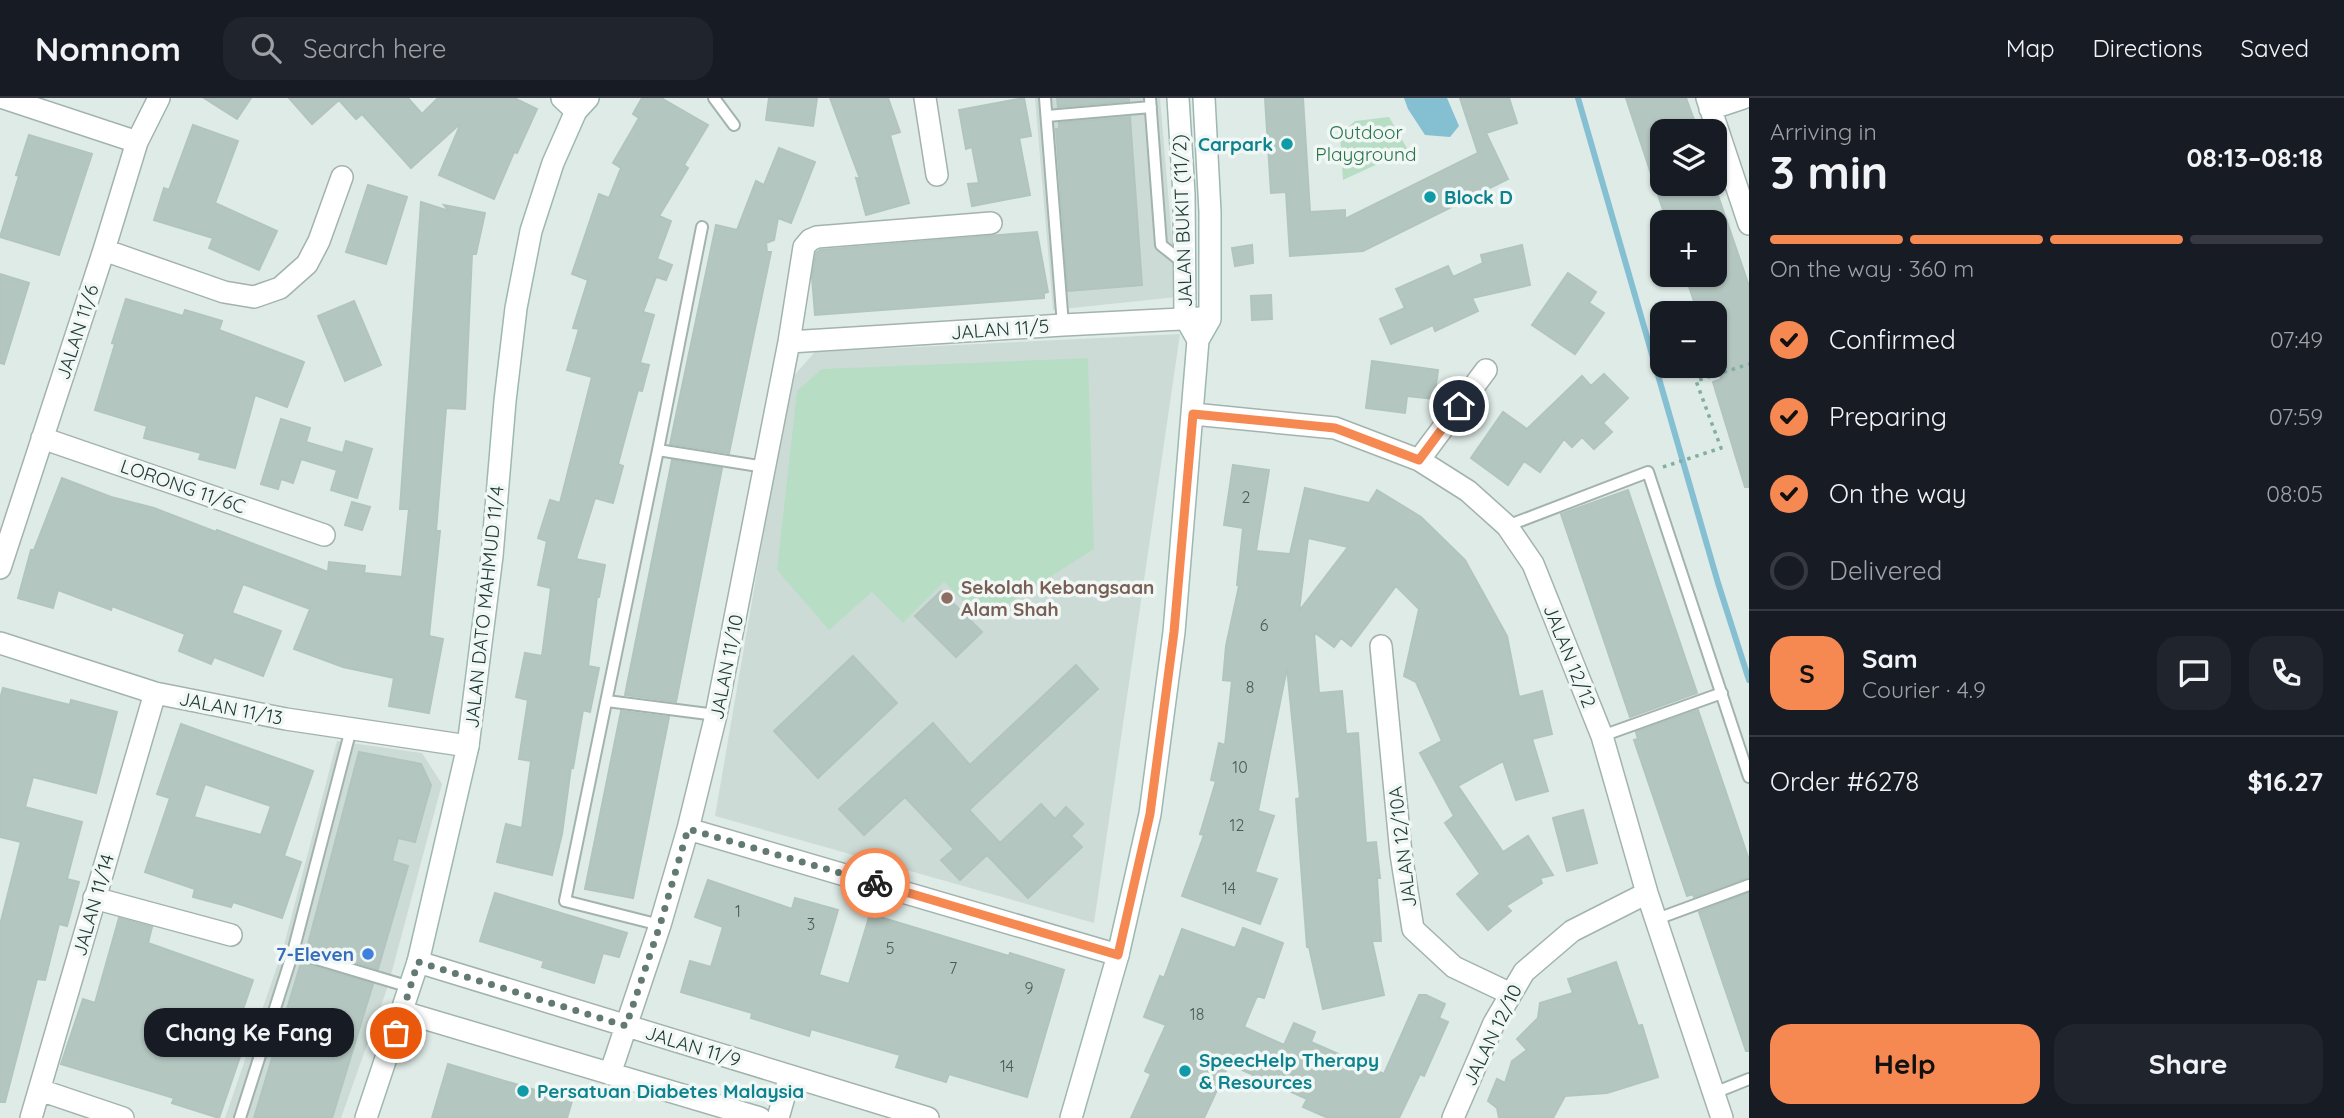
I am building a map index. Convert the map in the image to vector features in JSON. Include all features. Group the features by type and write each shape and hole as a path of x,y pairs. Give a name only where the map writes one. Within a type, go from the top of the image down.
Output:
{"street":[{"path":"5,98 137,142"},
{"name":"JALAN 11/6","path":"0,568 137,142 159,98"},
{"path":"925,98 937,175"},
{"name":"JALAN BUKIT (11/2)","path":"1178,98 1184,194 1185,317 1198,340"},
{"name":"JALAN BUKIT (11/2)","path":"1071,1118 1118,955 1150,814 1174,632 1198,340 1210,319 1210,212 1204,98"},
{"path":"1743,98 1708,103 1749,224"},
{"name":"JALAN DATO MAHMUD 11/4","path":"366,1118 418,962 468,746 492,556 516,308 531,231 575,102"},
{"path":"104,250 223,292 254,297 280,288 307,264 319,241 342,177"},
{"name":"JALAN 11/10","path":"610,1074 660,925 688,829 716,715 789,342 803,250 807,242 817,237 991,223"},
{"name":"JALAN 11/5","path":"789,342 1185,317 1210,319"},
{"path":"1419,460 1486,370"},
{"name":"JALAN 12/12","path":"1193,414 1335,428 1419,460 1468,491 1507,526 1533,564 1602,736 1647,893 1722,1118"},
{"name":"LORONG 11/6C","path":"42,438 324,535"},
{"name":"JALAN 11/13","path":"0,643 155,693 351,729 468,746"},
{"name":"JALAN 12/10A","path":"1381,646 1401,855 1413,929 1454,967 1511,994"},
{"name":"JALAN 11/14","path":"31,1118 155,693"},
{"path":"688,829 1118,955"},
{"name":"JALAN 12/10","path":"1453,1118 1494,1023 1524,972 1572,931 1647,893"},
{"path":"94,898 231,935"},
{"name":"JALAN 11/9","path":"418,962 928,1118"},
{"path":"403,1012 760,1118"},
{"path":"778,1118 790,1076"},
{"path":"40,1090 123,1118"}],"lane":[{"path":"714,98 734,125"},
{"path":"1045,98 1063,325"},
{"path":"1047,116 1151,103 1161,245 1185,264"},
{"path":"660,925 565,901 702,227"},
{"path":"658,450 765,467"},
{"path":"1507,526 1648,472 1749,777"},
{"path":"1602,736 1722,693"},
{"path":"607,701 716,715"},
{"path":"240,1118 293,952 351,729"},
{"path":"1657,919 1749,885"},
{"path":"293,952 410,987"},
{"path":"1714,1093 1749,1079"}],"path":[{"path":"1676,463 1721,448 1696,381 1749,365"}],"shaded area":[{"path":"1035,98 1160,98 1177,297 1053,310"},
{"name":"Sekolah Kebangsaan Alam Shah","path":"1180,334 1094,923 715,816 790,380 815,352"},
{"path":"337,741 422,753 442,784 388,986 341,1118 225,1118 283,949"}],"green space":[{"name":"Outdoor Playground","path":"1389,117 1408,150 1343,180 1340,134 1355,121"},
{"path":"1088,358 1094,549 982,620 944,582 903,623 872,592 829,630 777,570 797,391 822,369"}],"water":[{"path":"1404,98 1447,98 1459,126 1450,137 1425,135"}],"building":[{"path":"204,98 251,98 237,119"},
{"path":"289,98 408,98 422,114 438,98 514,98 537,109 517,153 514,152 494,199 439,175 461,123 411,168 362,114 356,119 339,100 312,124"},
{"path":"642,98 661,98 708,125 684,165 688,168 659,216 671,221 657,259 672,265 666,280 656,277 643,312 654,315 640,363 649,365 642,391 638,390 618,464 623,466 613,503 595,498 576,559 605,565 597,597 588,666 599,668 590,712 583,710 573,768 571,767 562,834 552,875 497,862 506,824 522,828 531,761 519,759 528,700 516,697 525,653 542,656 551,588 538,585 547,541 538,538 550,500 560,503 592,377 567,370 579,329 573,328 588,280 572,274 599,194 609,198 621,168 613,163 639,118 633,114"},
{"path":"769,98 817,98 813,126 766,120"},
{"path":"830,98 888,98 900,132 890,135 909,203 866,215 856,178 860,179"},
{"path":"1024,98 1031,136 1019,138 1030,195 972,206 968,184 979,183 972,147 966,149 959,110"},
{"path":"1057,98 1129,98 1129,101 1058,107"},
{"path":"1265,98 1303,98 1310,212 1345,210 1345,219 1478,153 1460,98 1509,98 1517,123 1486,133 1508,179 1363,251 1290,256 1286,192 1271,193"},
{"path":"1626,98 1686,98 1694,119 1650,119 1650,171"},
{"path":"1130,117 1142,285 1068,291 1056,129 1059,129 1059,123"},
{"path":"193,125 238,141 215,203 277,231 259,270 209,248 213,238 154,220 164,188 169,190"},
{"path":"29,135 92,154 59,255 0,237"},
{"path":"779,148 815,162 791,223 778,218 774,240 766,243 767,252 771,252 729,453 670,444 716,225 737,230 756,181 764,185"},
{"path":"368,185 407,197 386,264 346,252"},
{"path":"1658,196 1718,196 1723,210 1663,210"},
{"path":"421,202 449,211 444,205 485,213 476,254 472,254 465,409 446,408 436,531 440,531 429,636 443,639 429,713 389,706 394,678 343,667 294,649 310,609 243,584 232,613 281,631 263,676 214,657 211,664 179,651 185,634 112,606 111,610 58,590 53,608 18,598 31,550 34,550 62,478 111,497 154,508 216,532 217,530 328,572 329,562 365,566 364,573 402,577 409,509 400,509"},
{"path":"1727,222 1749,286 1749,487 1745,487 1713,382 1727,378 1727,301 1694,301 1689,287 1727,287"},
{"path":"1037,232 1048,292 1044,293 1044,298 815,315 812,277 816,253 820,250"},
{"path":"1252,245 1253,263 1235,266 1232,248"},
{"path":"1522,245 1530,285 1472,298 1478,311 1435,331 1433,325 1391,344 1380,319 1405,308 1396,289 1448,266 1453,277 1483,263 1481,255"},
{"path":"1568,273 1596,292 1589,303 1604,313 1575,354 1532,325"},
{"path":"0,274 29,283 4,364 0,363"},
{"path":"1271,295 1272,319 1252,320 1251,296"},
{"path":"126,299 183,316 185,310 222,321 219,330 304,362 287,407 255,395 235,468 199,459 201,453 144,438 147,426 95,410"},
{"path":"354,301 381,365 345,381 318,316"},
{"path":"1372,361 1438,370 1434,399 1407,396 1405,413 1366,408"},
{"path":"1604,374 1628,398 1603,423 1612,432 1594,449 1582,437 1572,447 1564,439 1540,472 1524,461 1508,485 1471,458 1503,412 1527,429 1582,376 1591,386"},
{"path":"281,419 310,428 306,442 343,453 346,441 372,449 357,498 331,490 337,470 301,459 293,483 281,479 278,489 261,484"},
{"path":"672,460 722,468 676,702 625,695"},
{"path":"1233,465 1269,470 1256,551 1290,554 1305,488 1369,503 1377,490 1421,517 1465,560 1507,636 1519,697 1542,691 1552,734 1532,739 1548,791 1516,800 1503,761 1458,786 1503,852 1528,836 1553,875 1540,878 1542,883 1506,906 1511,911 1488,930 1457,894 1480,874 1445,823 1454,816 1420,753 1442,741 1416,682 1404,676 1419,609 1396,586 1351,646 1341,638 1334,647 1314,632 1319,693 1342,691 1346,734 1358,733 1366,843 1376,842 1380,878 1377,878 1381,941 1372,941 1384,995 1323,1009 1307,947 1296,799 1300,798 1287,668 1258,811 1274,816 1255,872 1277,879 1260,924 1182,896 1204,835 1200,834 1216,781 1211,780 1219,743 1225,745 1232,681 1223,680 1226,646 1239,586 1243,528 1224,525","holes":["1308,538 1348,547 1299,611"]},
{"path":"1628,490 1697,693 1630,717 1561,514"},
{"path":"352,502 370,507 362,530 345,525"},
{"path":"941,591 982,632 956,657 915,616"},
{"path":"853,656 897,703 818,778 774,731"},
{"path":"1076,665 1098,689 969,810 1000,843 1041,804 1055,819 1066,807 1083,824 1071,836 1082,847 1028,898 987,855 960,880 941,860 954,849 905,797 864,835 839,809 933,723 970,765"},
{"path":"3,688 70,705 71,700 117,712 96,793 33,777 25,807 82,822 67,879 79,882 67,926 59,924 45,980 37,979 5,1102 0,1102 0,925 21,842 0,837 0,699"},
{"path":"1698,710 1749,860 1749,877 1694,897 1693,894 1687,896 1634,740 1638,739 1636,732"},
{"path":"621,711 669,717 633,898 585,889"},
{"path":"181,724 313,771 284,856 301,862 282,918 233,902 231,907 193,897 195,889 145,872 170,798 157,794","holes":["205,784 271,806 261,835 194,817"]},
{"path":"359,752 421,764 431,785 415,842 398,838 392,861 408,866 378,969 307,948"},
{"path":"1583,810 1597,863 1567,871 1553,818"},
{"path":"708,880 792,909 795,898 838,910 819,975 849,984 870,914 1064,970 1027,1097 949,1074 946,1082 896,1067 900,1055 811,1029 809,1036 751,1018 752,1013 681,992 690,961 711,967 723,927 695,917"},
{"path":"495,893 627,933 619,957 603,953 594,983 542,967 544,961 480,941"},
{"path":"1749,893 1749,1051 1746,1051 1699,912"},
{"path":"119,918 152,927 148,943 253,980 231,1044 243,1048 219,1118 172,1103 174,1098 61,1064 83,999 95,1003"},
{"path":"1243,928 1283,943 1264,998 1257,996 1244,1027 1284,1045 1294,1023 1315,1032 1311,1042 1384,1074 1419,995 1426,995 1445,1004 1439,1018 1448,1022 1424,1076 1420,1074 1399,1118 1328,1118 1303,1107 1307,1099 1229,1064 1204,1118 1131,1118 1151,1074 1145,1071 1166,1025 1144,1017 1160,976 1164,978 1182,929 1235,948"},
{"path":"1616,962 1638,1026 1642,1025 1658,1077 1607,1093 1565,1096 1553,1118 1499,1118 1497,1108 1488,1101 1497,1079 1505,1083 1512,1061 1527,1050 1517,1039 1538,1018 1540,1003 1573,993 1568,979"},
{"path":"301,963 373,984 332,1118 254,1118"},
{"path":"448,1064 572,1101 567,1118 432,1118"}],"waterway":[{"path":"1578,98 1718,583 1749,680"}],"way so far":[{"path":"396,1033 418,962 626,1026 660,925 688,829 875,883"}],"place":[{"name":"Carpark","path":"1287,144"},
{"name":"Block D","path":"1430,197"},
{"name":"Sekolah Kebangsaan Alam Shah","path":"947,598"},
{"name":"7-Eleven","path":"368,954"},
{"name":"Chang Ke Fang","path":"396,1033"},
{"name":"SpeecHelp Therapy & Resources","path":"1185,1071"},
{"name":"Persatuan Diabetes Malaysia","path":"523,1091"}],"route":[{"path":"875,883 1118,955 1150,814 1174,632 1193,414 1335,428 1419,460 1459,406"}]}
